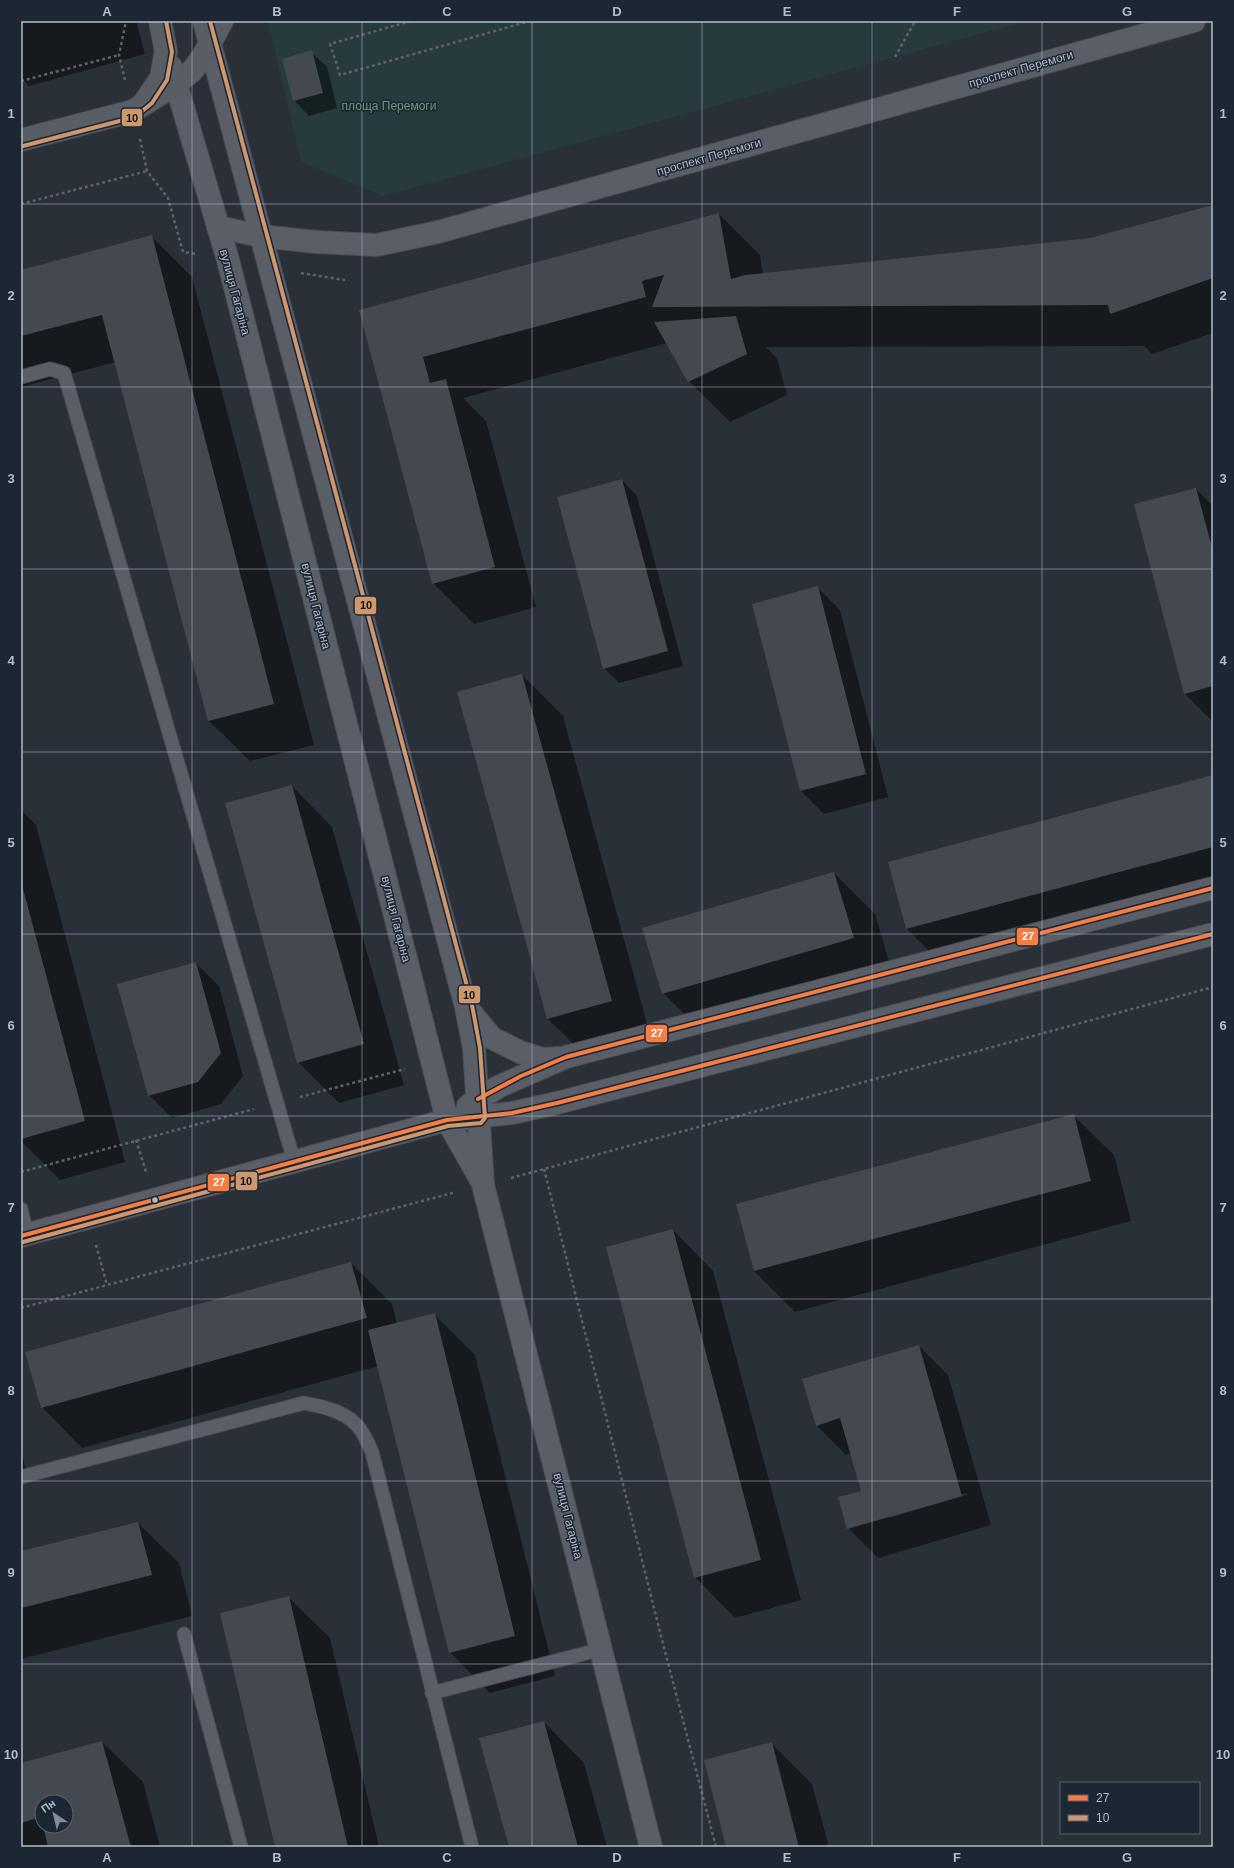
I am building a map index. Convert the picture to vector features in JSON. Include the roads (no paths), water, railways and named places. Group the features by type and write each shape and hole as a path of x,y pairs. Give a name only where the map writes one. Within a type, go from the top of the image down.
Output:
{"main road":[{"name":"вулиця Гагаріна","path":"160,21 166,51"},
{"path":"21,140 133,110 176,84 191,72 202,58 222,21"},
{"path":"133,110 148,98 161,78 166,51"}],"street":[{"name":"вулиця Гагаріна","path":"204,21 466,1007 474,1048 483,1185 602,1649 651,1847"},
{"name":"проспект Перемоги","path":"218,228 261,236 316,242 377,245 438,232 1194,21"},
{"name":"вулиця Гагаріна","path":"166,51 218,228 447,1120 483,1185"},
{"path":"24,1235 447,1120 478,1108 498,1087 566,1057 1213,888"},
{"path":"478,1108 512,1112 564,1101 1213,934"},
{"path":"466,1007 492,1038 520,1052 543,1059 566,1057"}],"lane":[{"path":"21,377 50,369 64,373 294,1161"},
{"path":"21,1209 24,1235"},
{"path":"21,1477 304,1403 328,1407 352,1420 362,1432 372,1452 472,1847"},
{"path":"184,1634 241,1847"},
{"path":"432,1693 602,1649"}],"park label":[{"name":"площа Перемоги","path":"389,106"}]}
